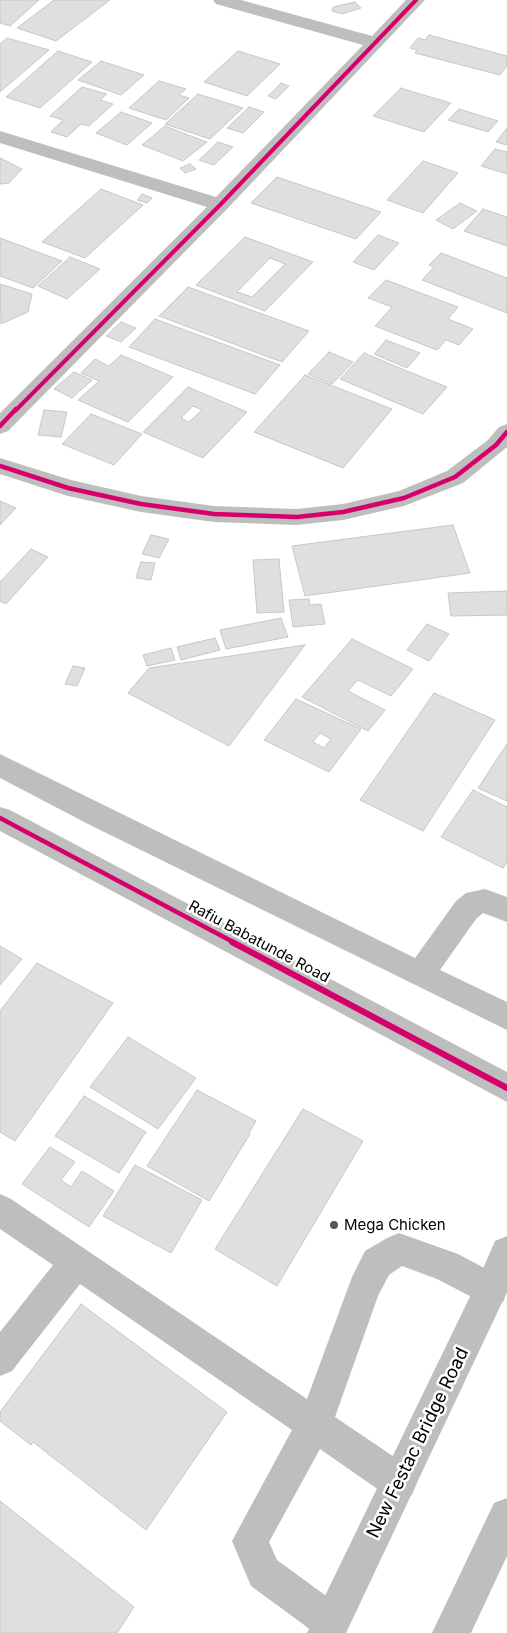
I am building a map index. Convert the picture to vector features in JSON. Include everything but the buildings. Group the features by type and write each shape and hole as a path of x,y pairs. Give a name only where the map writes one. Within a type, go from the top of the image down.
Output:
{"street":[{"path":"222,0 374,42"},
{"path":"0,426 220,205 416,0"},
{"path":"0,137 220,205"},
{"path":"0,466 68,488 141,504 214,514 297,517 343,512 404,498 455,477 496,445 507,432"},
{"path":"0,765 98,816 507,1016"},
{"name":"Rafiu Babatunde Road","path":"0,818 507,1088"},
{"path":"420,974 466,910 476,902 485,901 507,910"},
{"path":"0,1210 399,1482"},
{"path":"329,1627 264,1573 250,1542 315,1424 364,1289 377,1263 399,1249 446,1266 491,1290"},
{"name":"New Festac Bridge Road","path":"329,1627 491,1290 507,1252"},
{"path":"0,1359 76,1263"},
{"path":"451,1633 507,1516"}],"cycle path":[{"path":"0,426 220,205 416,0"},
{"path":"0,466 68,488 141,504 214,514 297,517 343,512 404,498 455,477 496,445 507,432"},
{"path":"0,818 507,1088"}],"place":[{"name":"Mega Chicken","path":"334,1225"}]}
